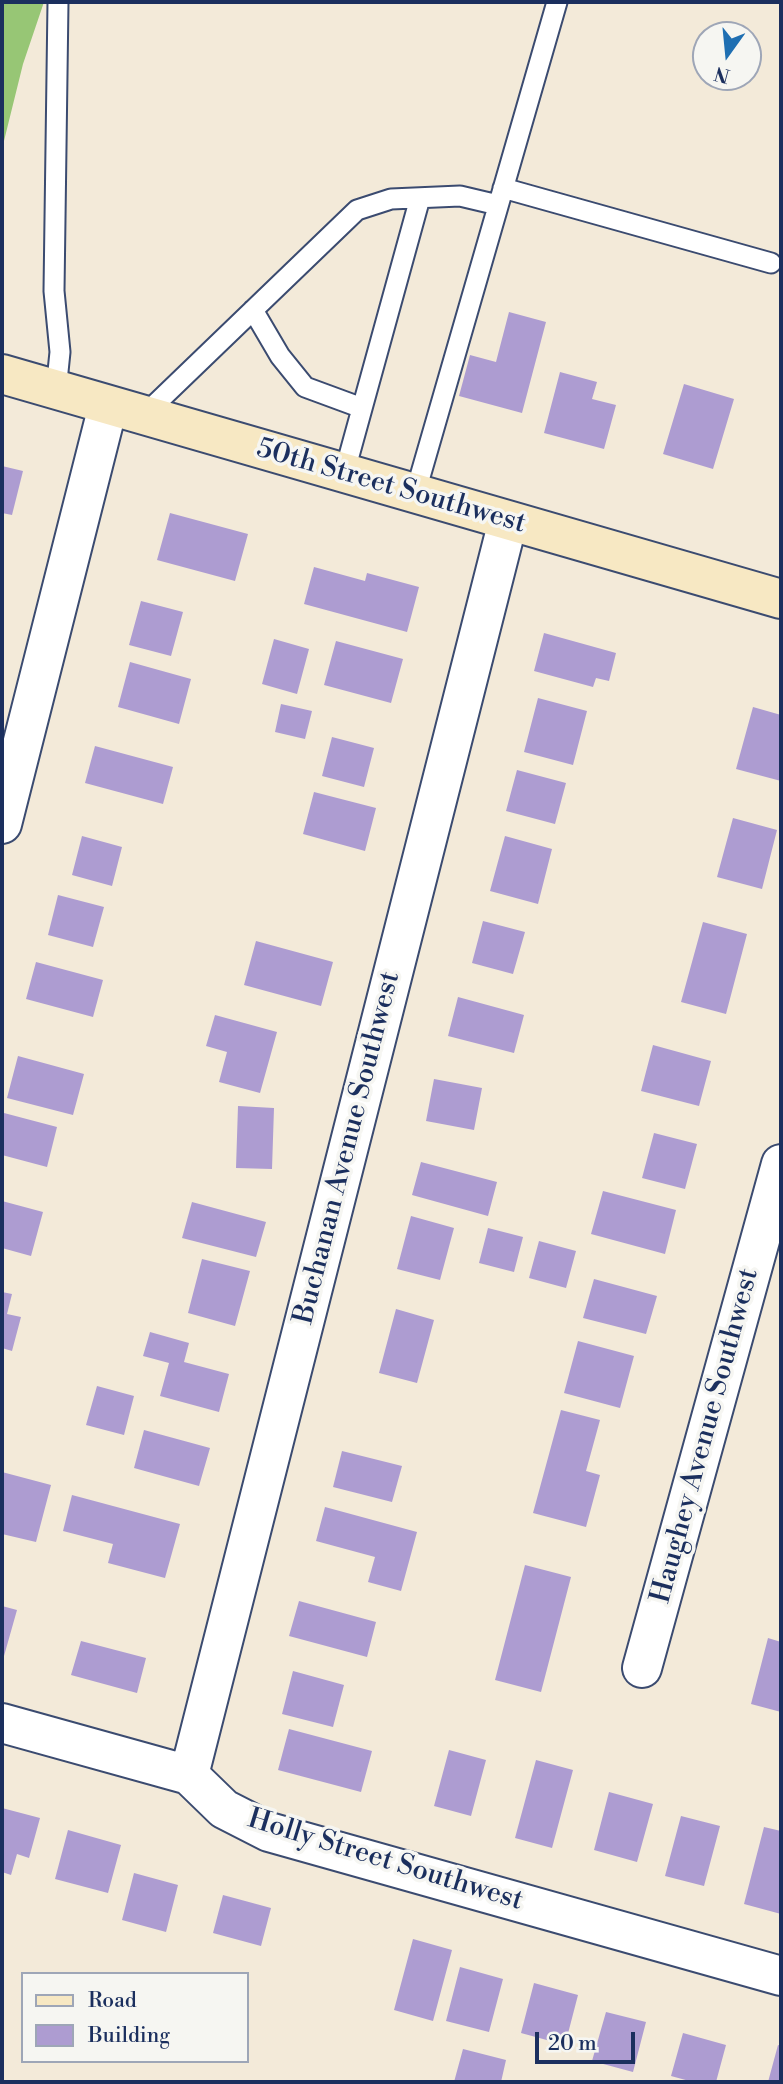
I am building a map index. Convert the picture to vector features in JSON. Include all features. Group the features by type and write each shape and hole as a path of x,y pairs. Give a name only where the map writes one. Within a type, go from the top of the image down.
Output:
{"street":[{"name":"50th Street Southwest","path":"2,374 781,599"},
{"path":"2,824 125,411"},
{"name":"Buchanan Avenue Southwest","path":"189,1775 508,521"},
{"name":"Haughey Avenue Southwest","path":"642,1668 781,1164"},
{"name":"Holly Street Southwest","path":"2,1723 189,1775 224,1810 269,1832 781,1976"}],"lane":[{"path":"56,391 60,352 54,291 58,2"},
{"path":"415,494 557,2"},
{"path":"125,411 253,310 357,210 391,200 460,196 500,197 771,263"},
{"path":"344,474 420,198"},
{"path":"253,310 280,356 305,387 362,408"}],"green space":[{"path":"2,2 44,2 23,64 2,149"}],"building":[{"path":"509,312 546,322 522,413 459,396 470,355 496,362"},
{"path":"560,372 597,382 592,399 616,405 604,449 544,433"},
{"path":"684,384 734,399 713,469 663,454"},
{"path":"2,466 23,471 12,515 2,513"},
{"path":"170,513 248,534 235,581 157,560"},
{"path":"314,567 365,581 367,573 419,587 407,632 304,604"},
{"path":"141,601 183,612 171,656 129,645"},
{"path":"544,633 616,653 609,681 596,678 593,687 534,671"},
{"path":"274,639 309,649 297,694 262,684"},
{"path":"336,641 403,659 391,703 324,685"},
{"path":"130,662 191,679 179,724 118,707"},
{"path":"538,698 587,711 573,765 524,752"},
{"path":"281,704 312,711 305,739 275,732"},
{"path":"753,707 781,715 781,781 736,769"},
{"path":"332,737 374,748 364,787 322,776"},
{"path":"95,746 173,767 163,804 85,783"},
{"path":"517,770 566,783 555,824 506,811"},
{"path":"314,792 376,808 365,851 303,834"},
{"path":"733,818 777,830 762,889 717,877"},
{"path":"82,836 122,847 112,886 72,875"},
{"path":"505,836 552,849 538,904 490,891"},
{"path":"58,895 104,907 93,947 48,935"},
{"path":"483,921 525,932 513,974 472,963"},
{"path":"703,922 747,934 726,1014 681,1002"},
{"path":"256,941 333,962 321,1006 244,985"},
{"path":"36,962 103,980 93,1017 26,999"},
{"path":"458,997 524,1015 514,1053 448,1036"},
{"path":"215,1015 277,1032 260,1093 219,1082 227,1052 206,1046"},
{"path":"653,1045 711,1061 699,1106 641,1091"},
{"path":"18,1056 84,1074 73,1115 7,1098"},
{"path":"434,1079 482,1088 474,1130 426,1121"},
{"path":"238,1106 274,1108 272,1169 236,1168"},
{"path":"4,1113 57,1127 47,1167 2,1155"},
{"path":"654,1133 697,1144 685,1189 642,1178"},
{"path":"421,1162 497,1182 488,1216 412,1195"},
{"path":"603,1191 676,1210 665,1254 591,1234"},
{"path":"2,1201 43,1212 31,1256 2,1248"},
{"path":"192,1202 266,1222 256,1257 182,1238"},
{"path":"411,1216 454,1228 440,1280 397,1269"},
{"path":"488,1228 523,1237 514,1272 479,1263"},
{"path":"539,1241 576,1251 566,1288 529,1278"},
{"path":"202,1259 250,1271 235,1326 188,1313"},
{"path":"594,1279 657,1296 646,1334 583,1318"},
{"path":"2,1292 12,1294 7,1314 21,1317 12,1351 2,1348"},
{"path":"396,1309 434,1320 417,1383 379,1373"},
{"path":"150,1332 189,1343 184,1362 229,1374 219,1412 160,1396 169,1363 143,1356"},
{"path":"578,1341 634,1356 620,1408 564,1393"},
{"path":"97,1386 134,1396 124,1435 86,1425"},
{"path":"561,1410 600,1420 586,1471 600,1475 586,1527 533,1513"},
{"path":"144,1430 210,1448 199,1486 134,1468"},
{"path":"342,1451 402,1466 392,1502 333,1487"},
{"path":"2,1472 51,1485 36,1542 2,1534"},
{"path":"72,1495 180,1524 165,1578 108,1563 113,1544 63,1531"},
{"path":"325,1507 417,1532 401,1591 368,1582 375,1557 316,1541"},
{"path":"525,1565 571,1577 541,1692 495,1680"},
{"path":"299,1601 376,1622 367,1657 289,1636"},
{"path":"2,1606 17,1610 4,1656 2,1655"},
{"path":"768,1638 781,1642 781,1712 751,1704"},
{"path":"81,1641 146,1658 137,1693 71,1675"},
{"path":"293,1671 344,1685 333,1727 282,1714"},
{"path":"289,1729 372,1751 361,1792 278,1770"},
{"path":"449,1750 486,1760 471,1816 434,1806"},
{"path":"536,1760 573,1770 552,1848 515,1838"},
{"path":"609,1792 653,1804 637,1862 594,1850"},
{"path":"2,1808 40,1818 29,1858 17,1854 11,1875 2,1872"},
{"path":"681,1816 720,1826 704,1886 665,1876"},
{"path":"764,1827 781,1831 781,1914 744,1904"},
{"path":"68,1830 121,1845 108,1893 55,1879"},
{"path":"134,1873 178,1885 166,1932 122,1920"},
{"path":"223,1895 271,1908 261,1946 213,1933"},
{"path":"413,1939 452,1950 433,2021 394,2010"},
{"path":"460,1967 503,1979 489,2032 446,2021"},
{"path":"534,1983 578,1995 565,2045 521,2033"},
{"path":"606,2012 646,2022 633,2072 592,2061"},
{"path":"683,2033 726,2045 716,2082 693,2082 671,2076"},
{"path":"778,2045 781,2046 781,2082 768,2082"},
{"path":"463,2049 506,2060 501,2082 454,2082"}]}
